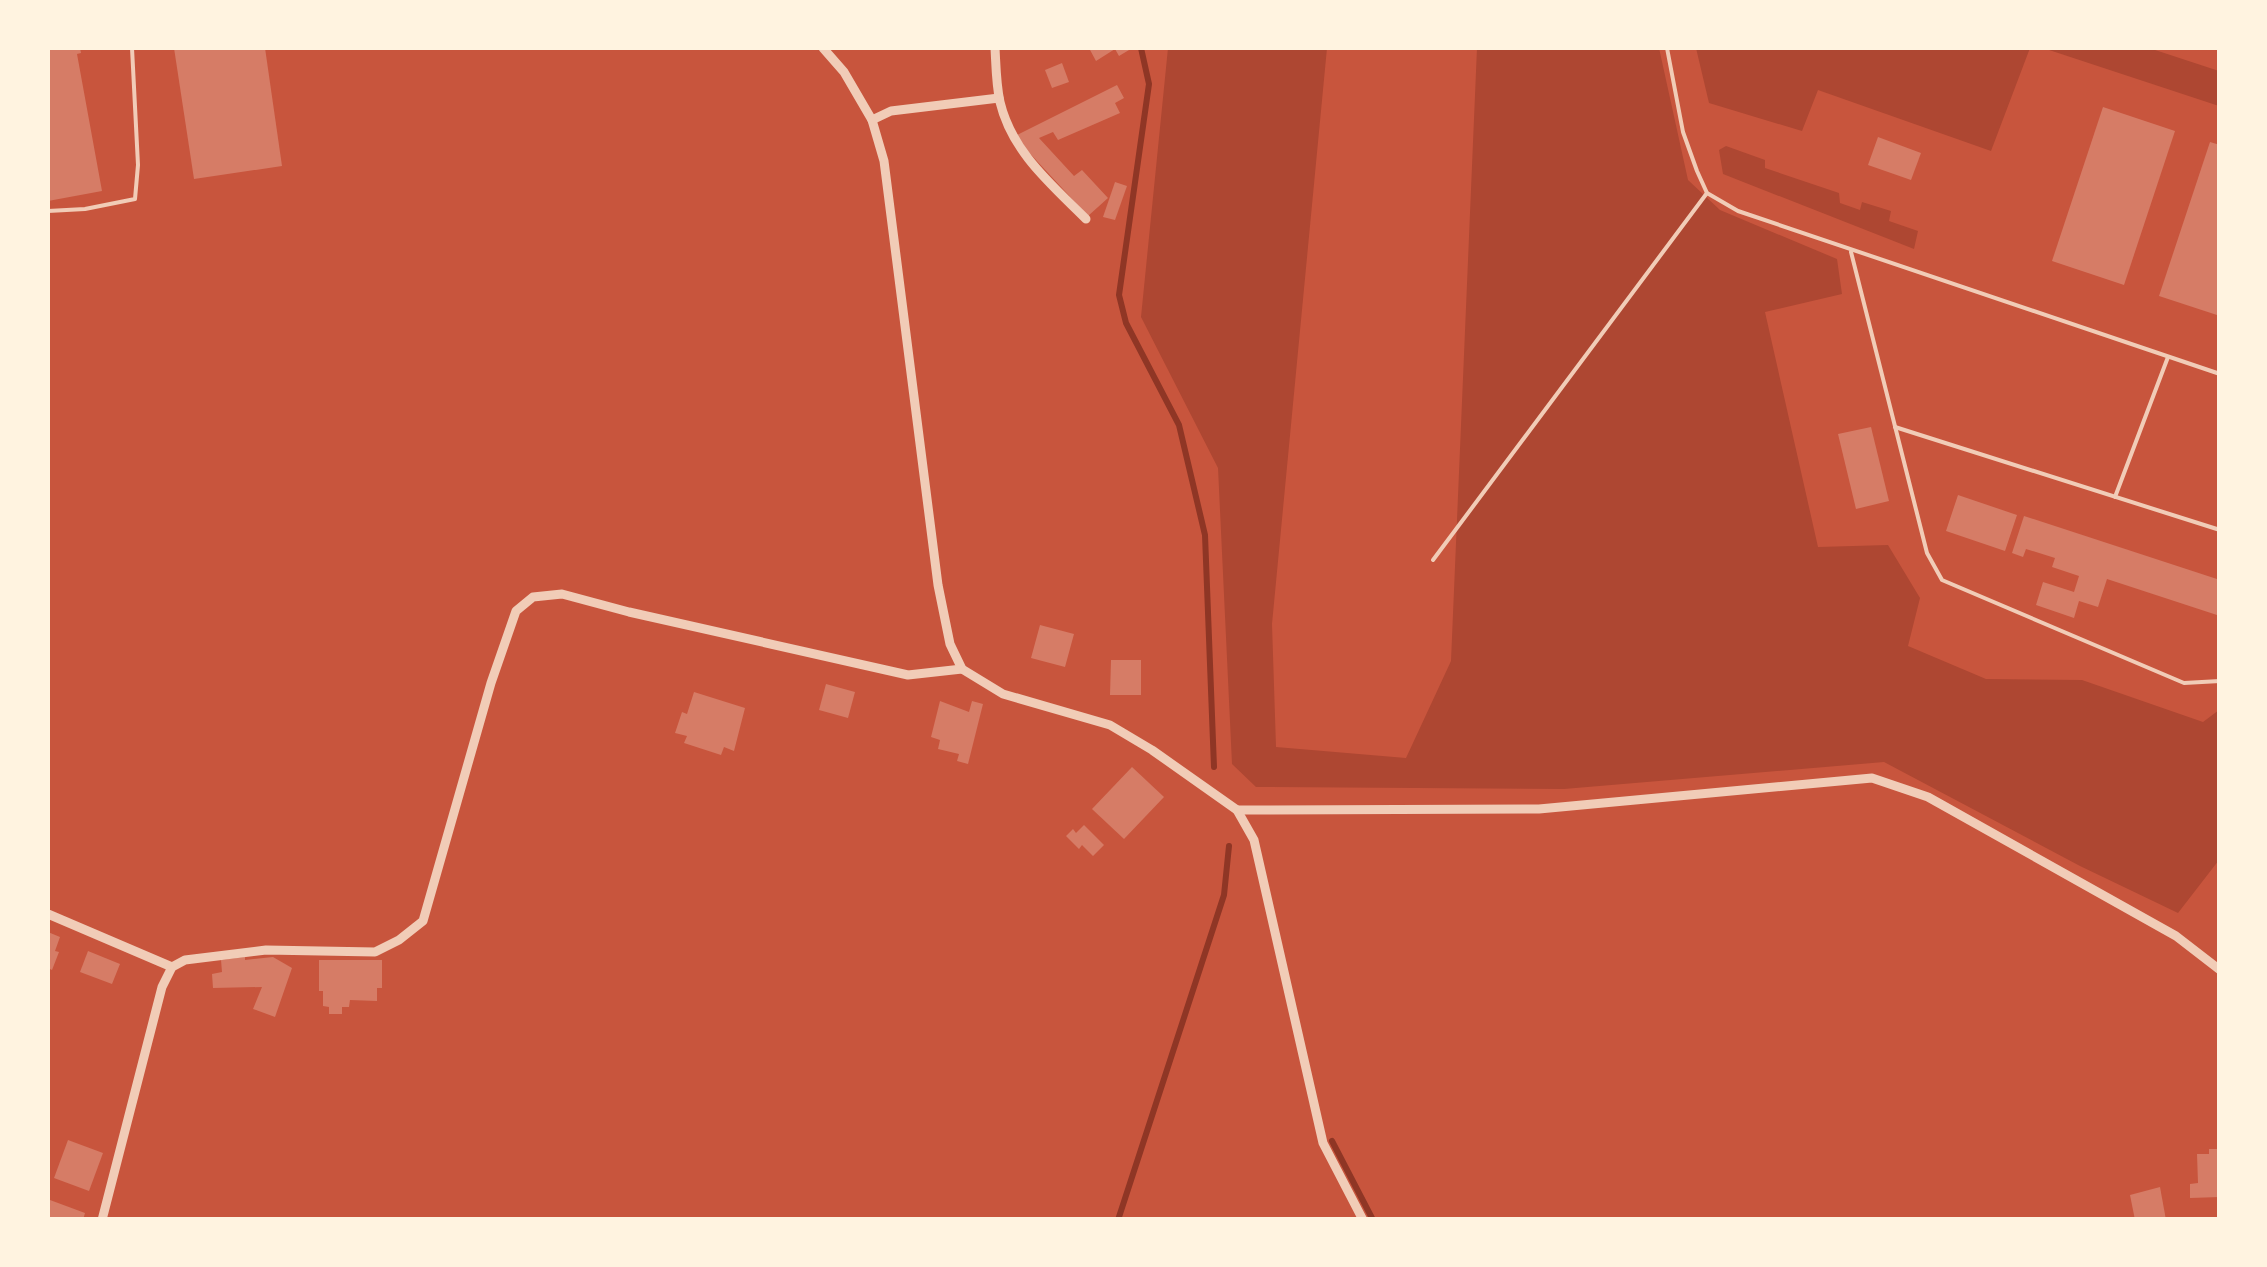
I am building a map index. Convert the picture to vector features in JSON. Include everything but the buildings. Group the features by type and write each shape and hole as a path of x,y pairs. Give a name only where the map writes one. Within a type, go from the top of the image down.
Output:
{"street":[{"path":"824,48 844,72 872,120 884,162 938,584 950,644 962,669 1003,694 1110,724 1237,810 1254,840 1324,1143 1363,1220"},
{"path":"994,48 999,98 1007,126 1029,162 1086,219"},
{"path":"872,120 891,111 999,98"},
{"path":"102,1220 162,987 172,967 185,960 266,950 375,952 399,940 422,921 490,683 516,610 533,597 562,594 908,675 962,669"},
{"path":"1237,810 1539,809 1872,778 1928,797 2176,936 2220,970"},
{"path":"48,914 172,967"}],"lane":[{"path":"48,211 86,209 134,199 138,165 132,48"},
{"path":"1667,48 1684,132 1707,193 1738,211 2220,374"},
{"path":"1433,560 1707,193"},
{"path":"1850,250 1927,553 1942,580 2184,683 2220,681"},
{"path":"2115,497 2168,357"},
{"path":"1895,428 2220,530"}],"shaded area":[{"path":"1168,48 1327,48 1272,624 1276,747 1406,758 1451,661 1477,48 1659,48 1688,180 1720,210 1837,259 1842,294 1765,312 1818,547 1888,545 1920,598 1908,646 1986,679 2082,680 2203,722 2219,710 2219,860 2178,913 1884,762 1564,789 1256,787 1232,764 1218,468 1141,317"},
{"path":"1696,48 2030,48 1991,151 1818,90 1802,131 1709,103"},
{"path":"2043,48 2149,48 2219,71 2219,106"},
{"path":"1726,146 1765,160 1765,168 1839,193 1840,203 1860,210 1862,202 1891,211 1889,221 1918,231 1914,249 1723,174 1719,150"}],"waterway":[{"path":"1141,48 1149,84 1119,295 1126,323 1179,425 1205,535 1214,767"},
{"path":"1118,1220 1224,895 1229,846"},
{"path":"1332,1141 1373,1220"}]}
